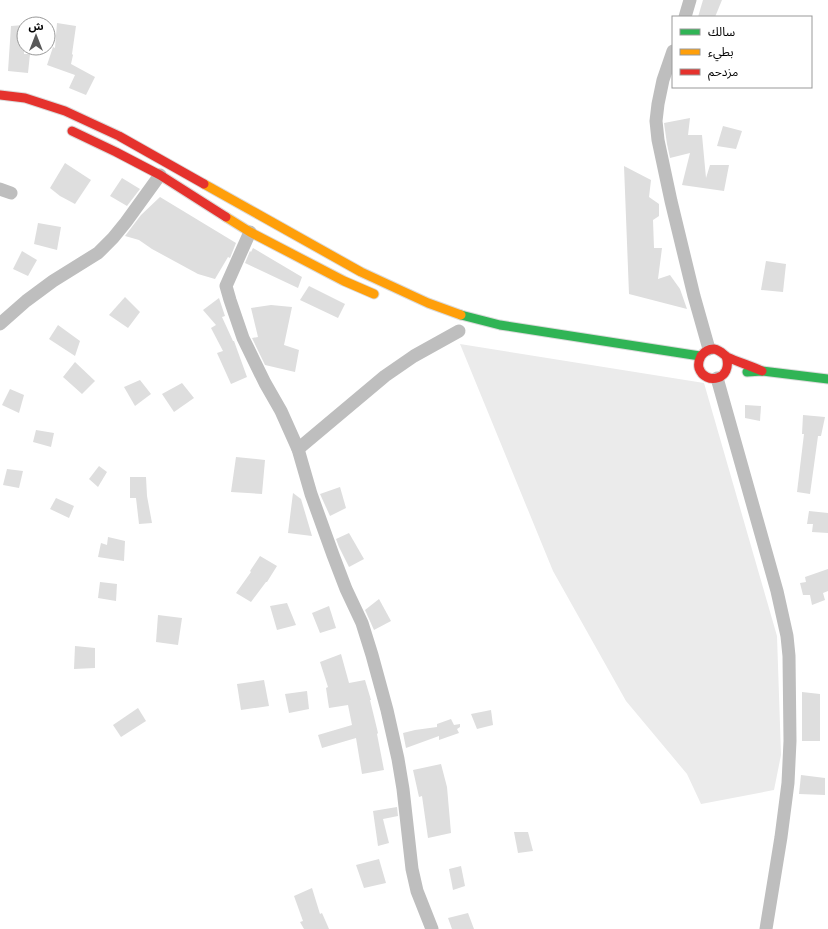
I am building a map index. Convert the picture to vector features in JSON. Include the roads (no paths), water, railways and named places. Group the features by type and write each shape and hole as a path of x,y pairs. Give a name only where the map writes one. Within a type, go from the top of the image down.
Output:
{"highway":[{"path":"0,95 25,98 64,111 119,136 362,272 428,303 462,316 500,325 705,353 719,350 726,356 729,374"},
{"path":"64,127 160,175 250,232 344,281 384,299"},
{"path":"705,353 695,367 706,377 711,379 729,374 762,371 828,379"},
{"path":"726,356 762,371"}],"street":[{"path":"685,16 690,0"},
{"path":"672,54 663,80 658,104 656,121 658,140 694,296 705,353"},
{"path":"0,324 26,301 53,281 98,253 126,222 160,175"},
{"path":"250,232 226,286 243,338 265,383 281,411 298,449 311,494 333,555 346,589 362,623 387,710 398,759 412,869 417,891 432,929"},
{"path":"298,449 385,376 414,356 459,330"},
{"path":"729,374 787,636 789,656 790,741 788,783 766,929"}]}
